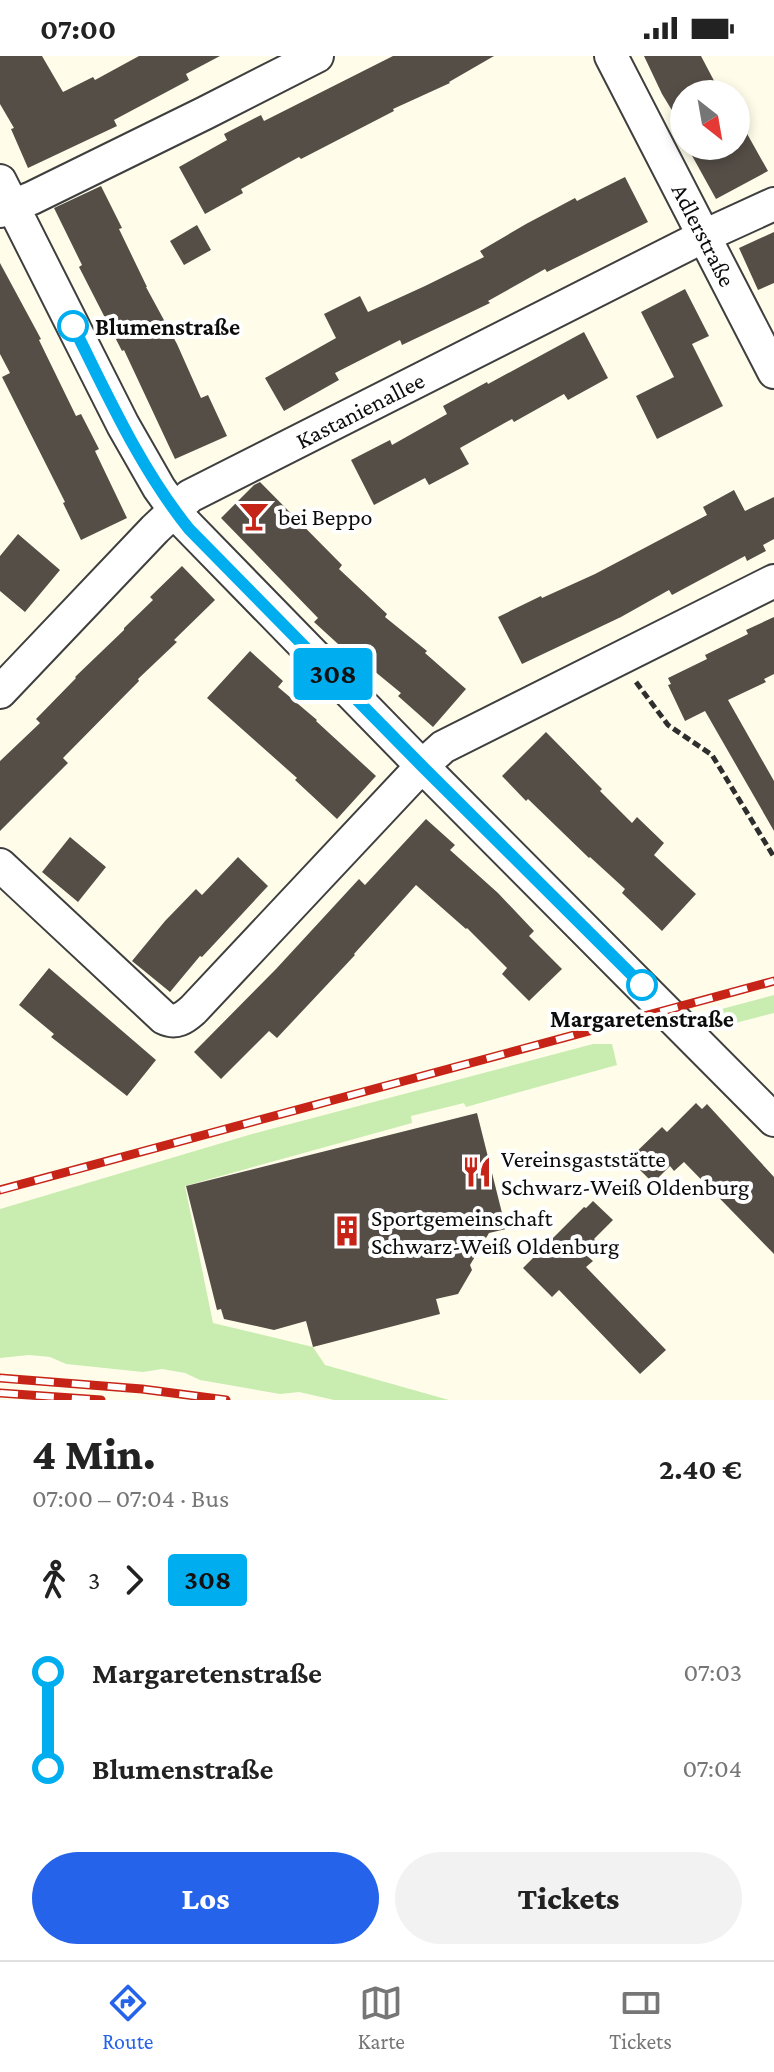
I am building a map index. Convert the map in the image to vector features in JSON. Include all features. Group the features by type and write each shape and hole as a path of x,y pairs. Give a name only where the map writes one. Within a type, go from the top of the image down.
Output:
{"street":[{"path":"317,56 205,113 4,199 146,468 189,529 774,1120"},
{"name":"Adlerstraße","path":"611,56 774,372"},
{"name":"Kastanienallee","path":"0,692 174,510 197,493 704,236 774,204"},
{"path":"0,865 164,1018 178,1021 193,1010 443,747 774,581"}],"path":[{"path":"619,660 668,725 712,755 774,857"}],"green space":[{"path":"774,995 774,1013 724,1026 714,1011"},
{"path":"593,1044 612,1044 617,1065 466,1107 464,1103 411,1116 412,1123 185,1186 213,1323 313,1347 325,1365 449,1400 334,1400 299,1392 280,1394 200,1380 185,1373 162,1369 143,1372 66,1364 50,1357 29,1355 0,1358 0,1209 252,1134"}],"building":[{"path":"0,56 42,56 63,92 93,77 95,80 139,56 220,56 186,74 189,80 114,120 117,126 28,168 11,129 14,128 0,104"},
{"path":"393,56 494,56 450,83 393,109 301,159 299,157 241,189 243,193 205,214 179,167 227,140 224,134 261,115 264,121"},
{"path":"644,56 701,56 714,80 670,80 670,107"},
{"path":"750,139 768,171 716,199 694,160 750,160"},
{"path":"625,177 648,222 547,272 545,269 488,301 490,303 402,345 400,340 335,373 339,380 284,411 265,378 336,338 324,314 360,296 368,312 484,257 480,251 526,224 575,198 577,201"},
{"path":"101,186 201,398 208,395 227,436 175,459 124,350 79,267 82,265 54,208"},
{"path":"197,225 211,250 184,265 170,241"},
{"path":"774,232 774,283 758,290 739,248"},
{"path":"0,263 41,339 76,416 81,414 99,449 95,451 127,518 81,540 2,377 10,373 0,354"},
{"path":"685,289 709,336 692,344 723,406 657,439 636,396 674,377 641,312"},
{"path":"584,332 608,378 568,400 564,394 514,422 512,419 460,448 469,464 429,485 425,478 374,505 351,460 390,440 392,445 447,414 443,406"},
{"path":"260,482 342,565 339,569 387,614 385,617 427,651 425,653 466,689 433,727 398,696 401,693 351,652 349,654 314,622 318,618 221,518"},
{"path":"734,490 745,511 774,497 774,539 763,545 766,551 747,561 745,556 672,595 669,590 621,617 522,664 498,617 595,574 707,515 703,507"},
{"path":"18,534 60,570 25,612 0,591 0,556"},
{"path":"182,566 215,600 63,758 68,763 0,831 0,761 40,723 36,719 153,600 150,597"},
{"path":"774,617 774,674 764,679 766,682 728,700 774,781 774,831 705,711 685,721 668,685 671,684 668,678 707,659 705,655"},
{"path":"250,651 283,681 278,687 376,776 337,819 295,780 297,778 207,698"},
{"path":"546,732 632,823 637,817 664,843 654,855 696,894 662,931 622,893 625,889 502,776"},
{"path":"426,819 455,845 450,850 534,931 529,936 562,969 529,1001 502,974 507,968 467,928 416,885 277,1038 269,1031 221,1079 194,1052 359,879 365,885"},
{"path":"70,837 106,867 78,902 42,872"},
{"path":"238,857 268,886 200,956 170,992 132,961 196,889 202,895"},
{"path":"49,968 156,1060 127,1096 51,1037 54,1034 19,1005"},
{"path":"696,1103 702,1109 707,1104 774,1177 774,1254 684,1162 674,1171 670,1166 653,1183 629,1159 662,1127 667,1132"},
{"name":"Sportgemeinschaft Schwarz-Weiß Oldenburg","path":"477,1113 506,1229 489,1233 470,1265 472,1270 458,1294 436,1299 440,1314 313,1347 306,1321 274,1330 224,1319 221,1309 217,1310 186,1186"},
{"path":"593,1201 613,1220 594,1239 598,1243 586,1255 593,1261 586,1267 666,1350 640,1374 559,1290 552,1297 523,1268"}],"railway":[{"path":"0,1190 774,981"},
{"path":"0,1378 142,1389 226,1400"},
{"path":"0,1393 101,1400"}],"bus line":[{"name":"308","path":"73,326 140,457 189,529 642,985"}],"place":[{"name":"Blumenstraße","path":"73,326"},
{"name":"bei Beppo","path":"254,516"},
{"name":"Margaretenstraße","path":"642,985"},
{"name":"Vereinsgaststätte Schwarz-Weiß Oldenburg","path":"477,1172"},
{"name":"Sportgemeinschaft Schwarz-Weiß Oldenburg","path":"347,1231"}]}
